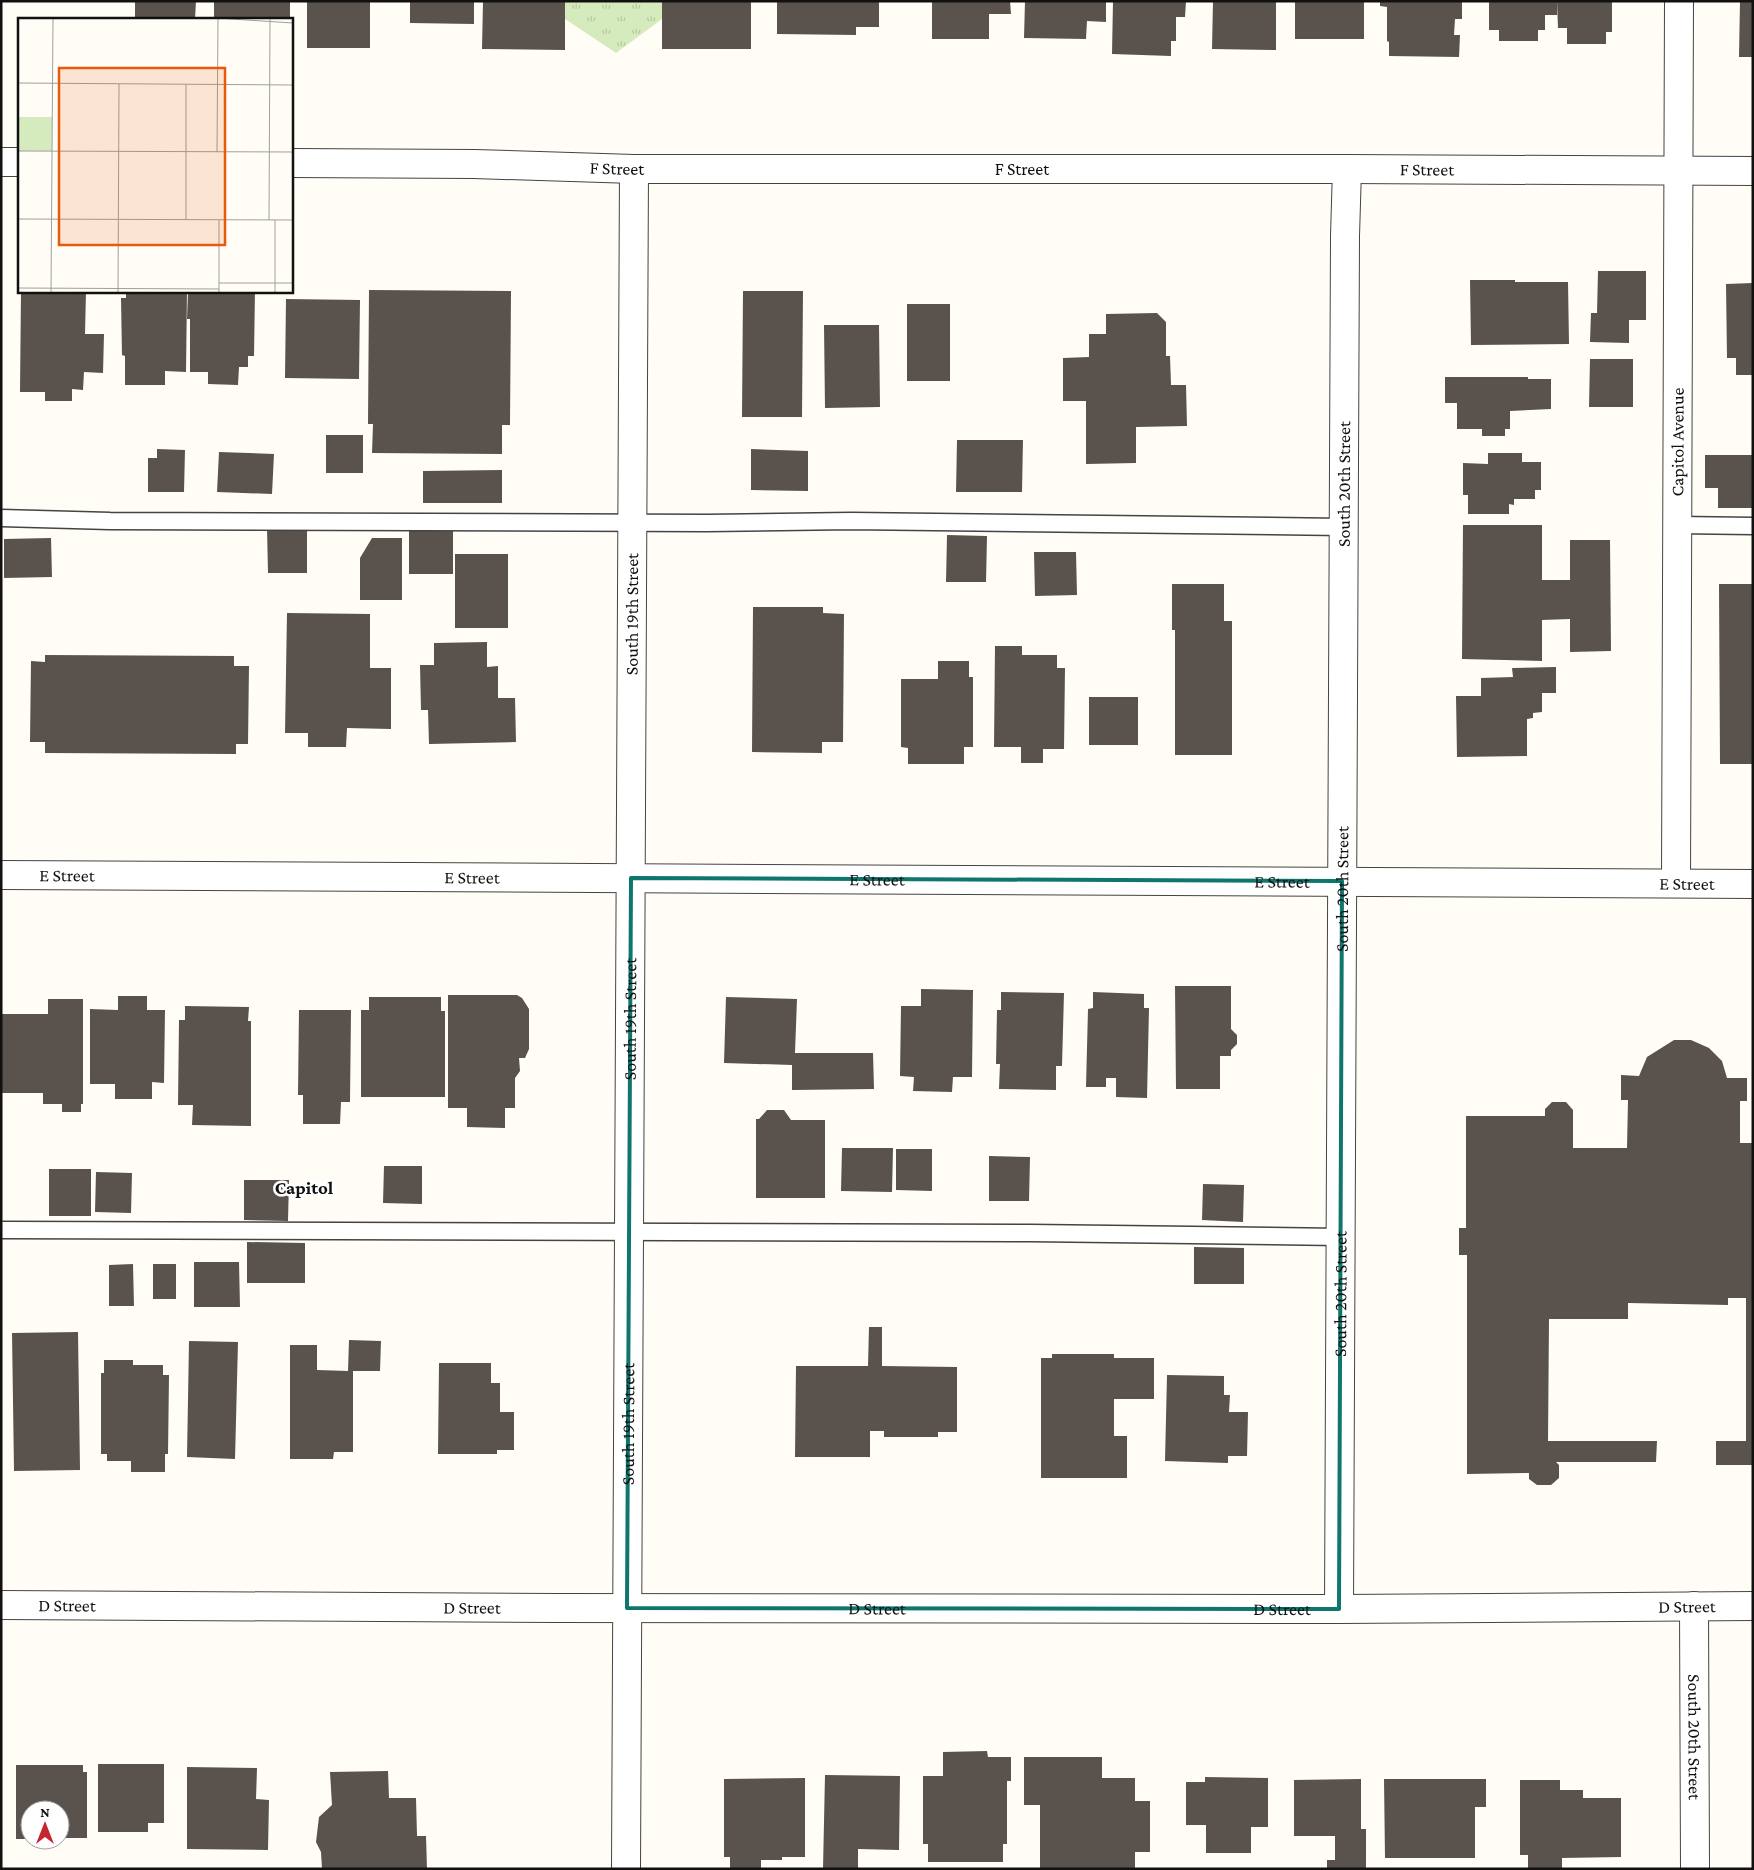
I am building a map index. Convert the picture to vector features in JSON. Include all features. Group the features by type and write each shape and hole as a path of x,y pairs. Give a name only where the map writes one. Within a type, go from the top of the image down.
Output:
{"street":[{"name":"Capitol Avenue","path":"1676,884 1679,1"},
{"path":"1,162 18,162"},
{"name":"F Street","path":"292,163 474,164 634,169 1753,171"},
{"name":"South 19th Street","path":"626,1869 634,169"},
{"name":"South 20th Street","path":"1339,1609 1347,169"},
{"name":"E Street","path":"1,875 1753,884"},
{"name":"D Street","path":"1,1605 1339,1609 1753,1606"},
{"name":"South 20th Street","path":"1694,1606 1695,1869"}],"lane":[{"path":"1,518 120,521 631,523 851,521 1344,526"},
{"path":"1677,525 1753,526"},
{"path":"1,1230 1030,1233 1340,1237"}],"highlighted area":[{"path":"631,878 1342,881 1339,1609 627,1608"}],"green space":[{"path":"565,1 662,1 662,19 616,53 565,19"}],"building":[{"path":"135,1 196,1 195,18 135,18"},
{"path":"214,1 290,1 290,18 214,18"},
{"path":"307,1 370,1 370,48 307,48"},
{"path":"410,1 474,1 474,24 410,23"},
{"path":"483,1 565,1 565,50 482,49"},
{"path":"662,1 751,1 751,49 662,49"},
{"path":"777,1 879,1 879,27 856,27 856,35 777,34"},
{"path":"932,1 1010,1 1011,14 989,14 989,39 932,39"},
{"path":"1025,1 1106,1 1106,22 1087,21 1086,39 1024,38"},
{"path":"1113,1 1186,1 1185,17 1176,17 1176,41 1171,41 1171,56 1112,54"},
{"path":"1213,1 1276,1 1276,50 1212,49"},
{"path":"1295,1 1364,1 1364,39 1295,39"},
{"path":"1380,1 1462,1 1462,19 1455,19 1454,35 1460,35 1459,57 1389,56 1387,7 1380,6"},
{"path":"1489,1 1557,1 1557,15 1545,15 1545,30 1538,30 1538,41 1499,41 1499,30 1489,30"},
{"path":"1557,1 1612,1 1612,32 1606,32 1606,44 1567,44 1567,28 1558,28"},
{"path":"1740,1 1753,1 1753,57 1739,57"},
{"path":"1598,271 1646,271 1646,320 1629,320 1629,343 1590,342 1591,313 1597,313"},
{"path":"1470,280 1568,282 1569,344 1471,345"},
{"path":"1753,283 1753,375 1736,375 1736,358 1727,358 1726,284"},
{"path":"369,290 511,291 510,425 502,425 502,454 372,453 373,424 368,424"},
{"path":"743,291 803,291 802,417 742,417"},
{"path":"21,292 86,292 85,334 104,334 103,373 84,372 83,390 72,389 72,401 45,401 45,392 20,392"},
{"path":"126,292 187,292 186,372 165,371 165,385 125,385 125,356 122,355 121,298 126,298"},
{"path":"188,292 255,292 254,356 248,356 248,367 239,367 238,385 208,384 208,372 190,372 190,319 187,319"},
{"path":"286,299 360,300 359,379 285,378"},
{"path":"907,304 950,304 950,381 907,381"},
{"path":"1157,313 1166,322 1166,356 1170,356 1171,385 1186,385 1187,426 1136,427 1136,463 1086,464 1086,401 1063,401 1063,358 1089,357 1089,334 1106,334 1106,314"},
{"path":"824,325 879,325 880,407 825,408"},
{"path":"1590,359 1633,359 1633,407 1589,407"},
{"path":"1445,377 1528,377 1528,379 1551,379 1551,409 1510,411 1510,429 1505,429 1505,436 1482,436 1482,429 1457,429 1457,403 1445,403"},
{"path":"326,435 363,435 363,473 326,473"},
{"path":"957,440 1023,440 1022,492 956,492"},
{"path":"157,449 185,450 184,492 148,492 148,458 157,458"},
{"path":"751,449 808,451 808,491 751,490"},
{"path":"219,452 274,454 272,494 217,492"},
{"path":"1488,453 1522,453 1522,462 1541,462 1541,490 1535,490 1535,499 1514,499 1514,505 1509,504 1509,514 1468,514 1468,495 1463,495 1463,463 1488,464"},
{"path":"1705,455 1753,455 1753,508 1718,508 1718,488 1705,488"},
{"path":"502,470 502,503 423,503 423,471"},
{"path":"1463,525 1542,525 1542,580 1570,580 1570,540 1610,540 1611,651 1570,652 1570,619 1542,620 1542,661 1462,659"},
{"path":"267,528 307,528 307,573 268,573"},
{"path":"409,529 453,529 453,574 409,574"},
{"path":"947,535 987,536 986,582 946,582"},
{"path":"51,538 52,577 4,578 4,539"},
{"path":"372,538 402,538 402,600 360,600 360,558"},
{"path":"1034,552 1076,552 1077,595 1035,596"},
{"path":"455,554 508,554 508,628 455,628"},
{"path":"1172,584 1224,584 1224,621 1232,621 1232,755 1175,755 1175,630 1172,630"},
{"path":"1719,584 1753,584 1753,764 1720,764"},
{"path":"753,607 823,607 823,613 844,614 843,742 822,742 822,753 752,752"},
{"path":"287,613 370,614 370,668 391,668 391,729 347,728 346,747 308,747 308,733 285,733"},
{"path":"487,642 487,667 498,666 498,698 515,698 516,742 429,744 428,710 421,710 420,665 434,665 434,643"},
{"path":"995,646 1022,646 1022,655 1057,655 1057,668 1065,668 1064,749 1043,749 1043,763 1021,763 1021,747 994,747"},
{"path":"45,655 234,656 234,666 249,666 248,744 236,744 236,754 45,753 45,742 30,742 31,661 45,662"},
{"path":"938,661 969,661 969,677 973,677 973,747 964,747 964,764 908,764 908,748 901,747 901,679 938,679"},
{"path":"1556,667 1556,693 1542,693 1542,712 1533,713 1533,718 1527,719 1527,756 1457,757 1456,696 1481,696 1481,678 1513,677 1512,668"},
{"path":"1089,697 1138,697 1138,745 1089,745"},
{"path":"1175,986 1231,986 1231,1029 1237,1035 1237,1044 1231,1050 1231,1056 1220,1056 1220,1089 1176,1089"},
{"path":"921,989 973,990 972,1077 953,1077 952,1092 913,1091 914,1077 900,1076 901,1006 921,1006"},
{"path":"1001,992 1064,993 1062,1066 1056,1066 1056,1090 999,1089 1000,1064 996,1064 997,1010 1001,1010"},
{"path":"1093,992 1144,994 1144,1008 1149,1008 1147,1098 1116,1097 1116,1078 1106,1078 1106,1087 1086,1087 1088,1009 1093,1008"},
{"path":"448,995 517,995 522,998 529,1009 529,1049 525,1058 519,1058 520,1071 515,1078 515,1108 505,1108 505,1128 467,1127 467,1108 448,1108"},
{"path":"118,996 147,996 147,1010 165,1010 164,1083 152,1082 152,1099 115,1099 115,1084 90,1084 90,1009 118,1010"},
{"path":"369,997 441,997 441,1011 445,1011 445,1097 361,1097 361,1010 369,1010"},
{"path":"726,997 797,999 795,1053 873,1053 874,1089 792,1090 792,1065 724,1063"},
{"path":"48,999 83,999 83,1104 81,1104 81,1112 62,1112 62,1104 43,1104 43,1093 1,1093 1,1014 48,1014"},
{"path":"185,1006 249,1007 248,1021 251,1021 251,1126 192,1125 193,1105 178,1105 179,1020 185,1020"},
{"path":"299,1010 351,1010 350,1102 341,1102 340,1124 303,1124 303,1095 298,1095"},
{"path":"1674,1040 1691,1040 1709,1048 1722,1061 1727,1078 1747,1078 1747,1101 1740,1101 1740,1143 1753,1143 1753,1465 1716,1465 1716,1441 1746,1441 1746,1298 1728,1298 1728,1305 1628,1303 1628,1319 1549,1319 1548,1441 1657,1441 1656,1462 1556,1462 1559,1465 1559,1478 1551,1485 1537,1485 1529,1479 1529,1473 1467,1474 1467,1255 1459,1255 1459,1228 1466,1228 1466,1116 1545,1116 1545,1109 1552,1102 1566,1102 1573,1110 1573,1148 1627,1148 1628,1100 1621,1100 1621,1075 1639,1076 1647,1057"},
{"path":"767,1110 784,1110 791,1120 825,1120 825,1198 756,1198 756,1119 759,1119"},
{"path":"842,1148 893,1148 892,1192 841,1191"},
{"path":"896,1149 932,1149 932,1191 896,1190"},
{"path":"989,1156 1030,1157 1029,1201 989,1201"},
{"path":"384,1166 422,1166 422,1204 383,1203"},
{"path":"49,1169 91,1169 91,1216 49,1216"},
{"path":"96,1172 132,1173 131,1213 95,1212"},
{"path":"244,1180 289,1180 288,1221 244,1220"},
{"path":"1203,1184 1244,1185 1243,1222 1202,1220"},
{"path":"247,1242 305,1243 305,1283 247,1283"},
{"path":"1194,1247 1244,1248 1244,1284 1194,1284"},
{"path":"194,1262 239,1262 240,1307 194,1307"},
{"path":"133,1264 134,1306 109,1306 109,1265"},
{"path":"153,1264 176,1264 176,1299 153,1299"},
{"path":"869,1327 882,1327 882,1366 957,1367 957,1432 938,1432 938,1437 884,1437 884,1431 870,1431 870,1457 795,1457 796,1366 868,1366"},
{"path":"78,1332 80,1470 14,1471 12,1333"},
{"path":"349,1340 381,1341 380,1371 353,1371 353,1452 334,1452 333,1459 290,1459 290,1345 317,1345 317,1370 348,1371"},
{"path":"189,1341 238,1342 235,1459 187,1457"},
{"path":"1052,1354 1114,1354 1114,1358 1154,1358 1154,1399 1114,1399 1114,1436 1127,1436 1127,1478 1041,1478 1041,1358 1052,1358"},
{"path":"104,1360 133,1360 133,1365 163,1365 163,1375 169,1375 168,1454 165,1454 165,1472 131,1472 131,1461 107,1461 107,1454 101,1454 101,1373 104,1373"},
{"path":"439,1363 491,1363 491,1383 500,1383 500,1412 514,1412 514,1450 497,1450 497,1454 438,1454"},
{"path":"1167,1375 1224,1376 1224,1395 1230,1395 1229,1412 1248,1412 1247,1456 1228,1456 1228,1463 1165,1461"},
{"path":"987,1751 988,1757 1011,1757 1011,1781 1007,1781 1007,1844 1003,1844 1003,1862 928,1862 928,1844 923,1844 923,1776 943,1776 943,1752"},
{"path":"1024,1757 1102,1757 1102,1778 1135,1778 1135,1801 1150,1801 1150,1852 1135,1852 1135,1868 1040,1869 1040,1805 1024,1805"},
{"path":"98,1764 164,1764 164,1823 148,1823 148,1832 98,1832"},
{"path":"16,1765 83,1765 83,1772 87,1772 87,1838 70,1838 70,1800 20,1800 20,1839 16,1839"},
{"path":"187,1767 257,1768 256,1799 269,1800 268,1850 187,1849"},
{"path":"388,1771 389,1798 416,1798 417,1836 426,1836 427,1869 322,1869 321,1852 316,1842 319,1817 332,1805 330,1772"},
{"path":"825,1775 900,1776 899,1850 858,1849 858,1869 823,1869"},
{"path":"1205,1777 1268,1778 1268,1827 1251,1827 1251,1853 1206,1853 1206,1825 1186,1825 1186,1782 1205,1782"},
{"path":"805,1778 805,1857 782,1857 782,1860 761,1860 761,1869 730,1869 730,1857 724,1857 724,1779"},
{"path":"1361,1779 1361,1829 1366,1829 1366,1869 1327,1869 1327,1860 1335,1860 1335,1836 1294,1836 1294,1780"},
{"path":"1384,1779 1486,1779 1486,1807 1475,1807 1475,1858 1385,1858"},
{"path":"1520,1780 1560,1780 1560,1790 1583,1790 1583,1798 1621,1798 1621,1857 1562,1858 1562,1869 1528,1869 1528,1855 1520,1855"}],"district":[{"name":"Capitol","path":"304,1187"}]}
